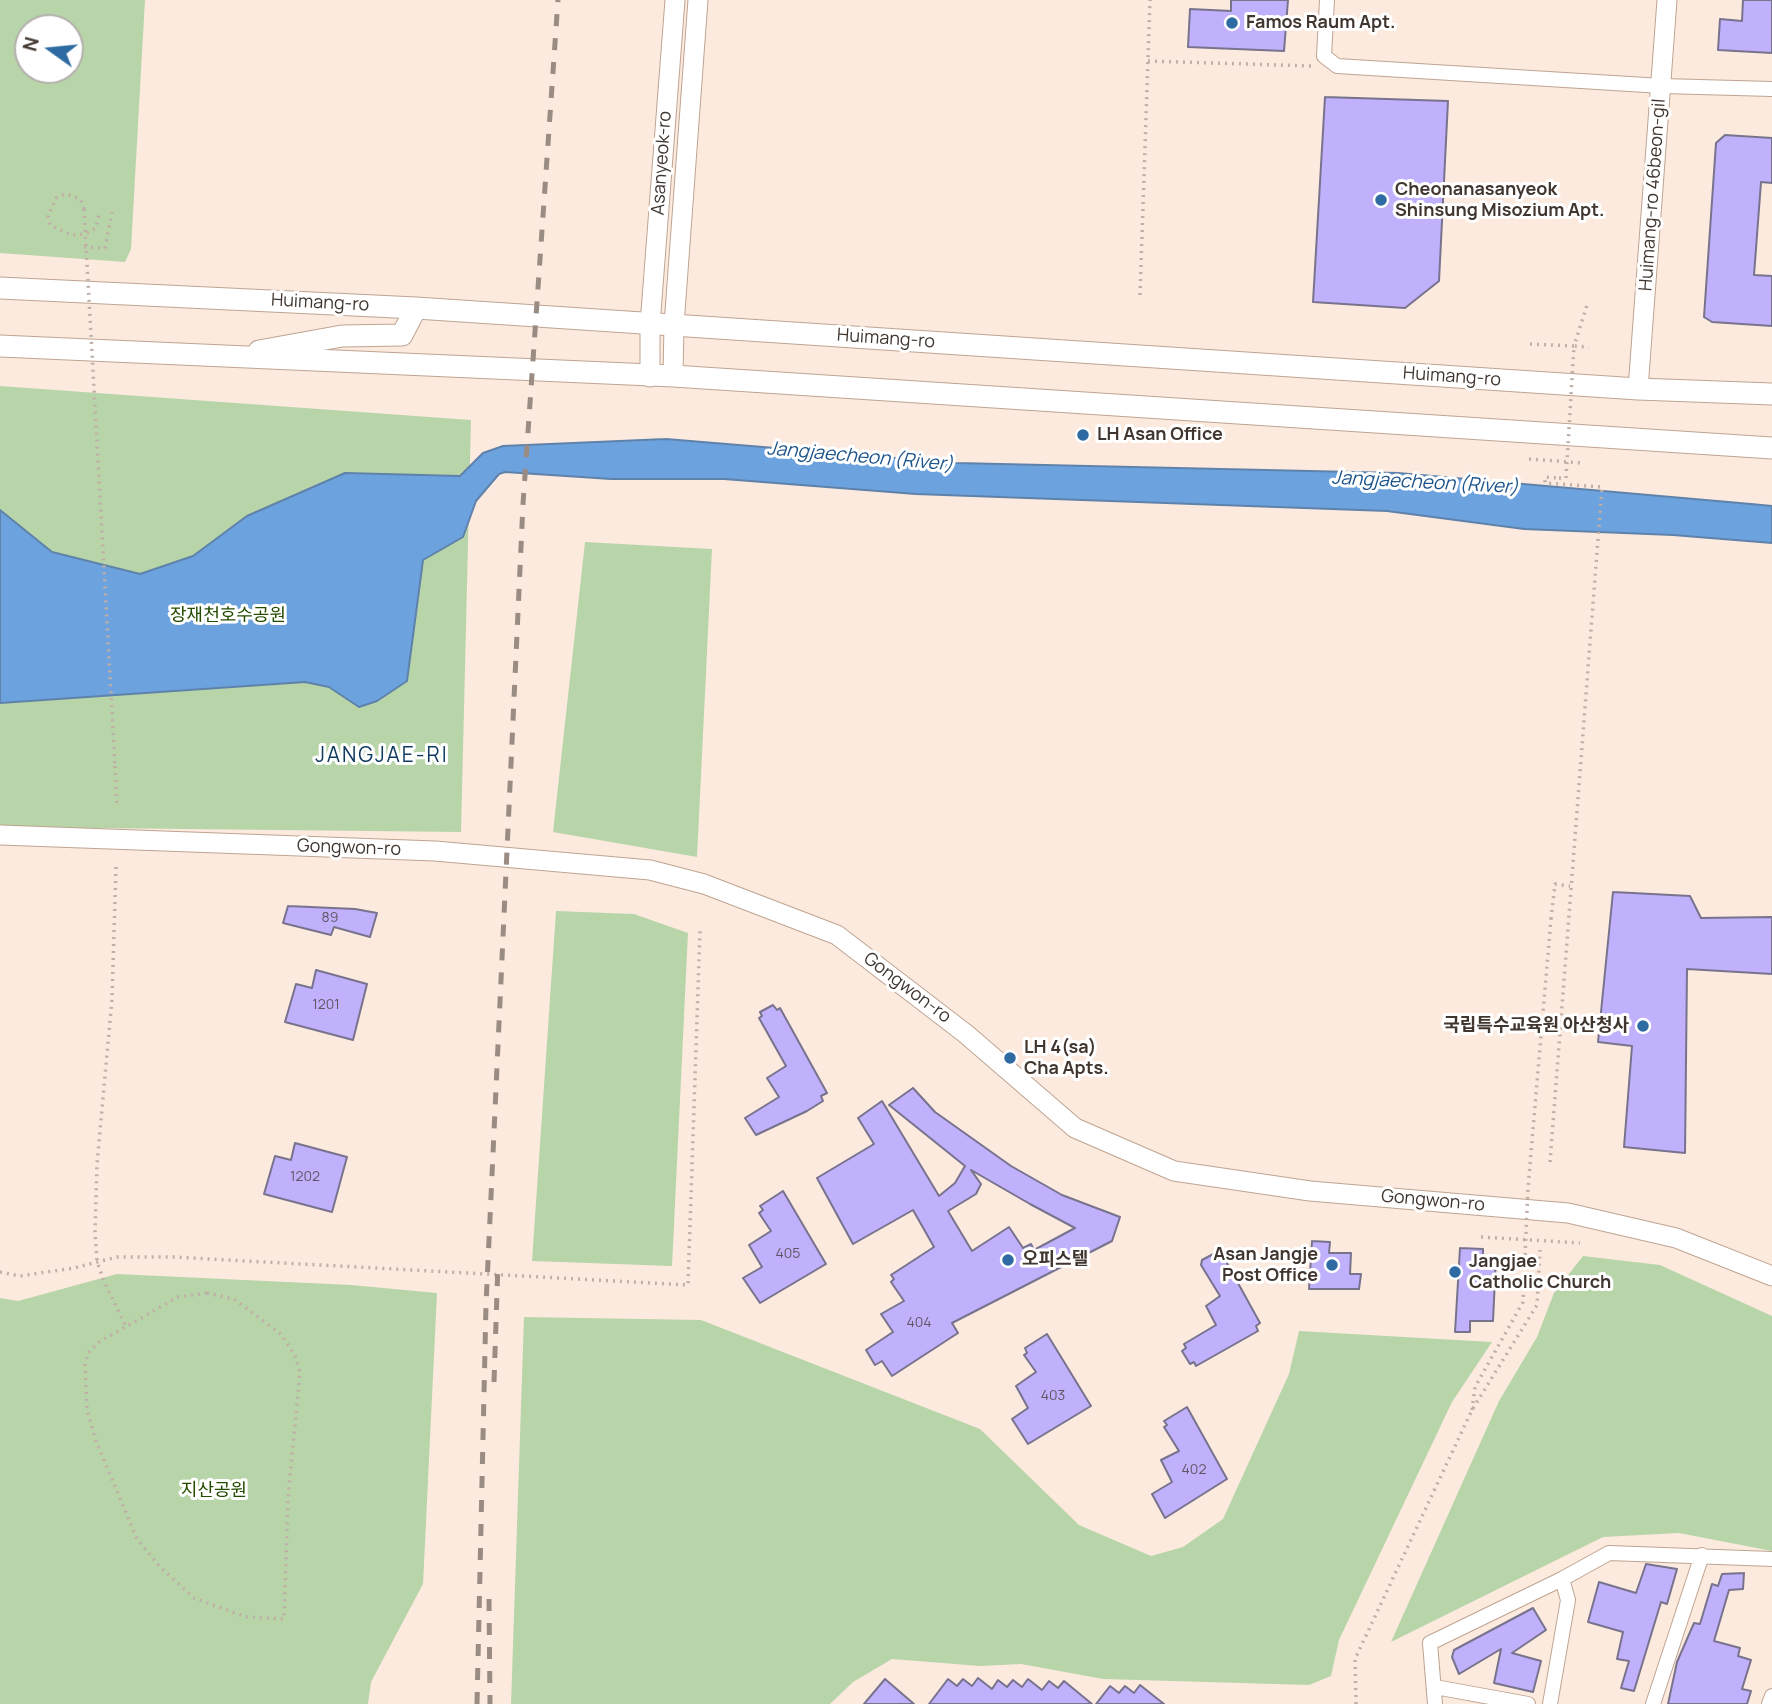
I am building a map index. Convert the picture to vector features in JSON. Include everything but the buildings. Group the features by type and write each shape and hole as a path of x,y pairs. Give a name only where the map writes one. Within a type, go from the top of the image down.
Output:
{"main road":[{"name":"Huimang-ro","path":"0,288 416,308 1639,389 1772,394"},
{"path":"234,357 308,340 402,335 416,308"},
{"path":"0,346 673,376 1772,448"}],"street":[{"name":"Asanyeok-ro","path":"650,377 650,325 674,0"},
{"name":"Asanyeok-ro","path":"673,376 674,325 698,0"},
{"path":"1326,0 1324,56 1337,66 1662,86 1772,89"},
{"name":"Huimang-ro 46beon-gil","path":"1639,389 1667,0"},
{"name":"Gongwon-ro","path":"0,835 435,851 650,870 704,884 837,935 966,1034 1075,1128 1174,1171 1310,1191 1568,1213 1676,1238 1772,1276"},
{"path":"1435,1704 1430,1643 1562,1579 1609,1553 1772,1559"},
{"path":"1653,1704 1702,1555"},
{"path":"1550,1704 1568,1600 1562,1579"},
{"path":"1435,1687 1528,1704"},
{"path":"1769,1704 1772,1696"}],"path":[{"path":"1140,295 1150,0"},
{"path":"1147,61 1311,66"},
{"path":"99,214 96,228 86,233 71,235 50,225 48,216 57,198 65,194 80,200 84,209 84,247 117,806"},
{"path":"84,247 105,248 112,212"},
{"path":"1550,1162 1602,487 1545,483 1545,477 1566,478 1574,346 1587,305"},
{"path":"1530,344 1589,347"},
{"path":"1528,459 1582,463"},
{"path":"116,867 112,999 97,1164 97,1261 126,1326"},
{"path":"1472,1410 1475,1387 1523,1302 1551,919 1555,884 1570,886"},
{"path":"0,1272 20,1276 74,1268 117,1257 173,1257 688,1285 700,930"},
{"path":"1481,1237 1580,1243"},
{"path":"1356,1704 1355,1660 1472,1410 1537,1305 1540,1250"},
{"path":"207,1293 234,1299 259,1314 282,1335 295,1356 300,1372 288,1498 284,1619 246,1617 194,1598 162,1568 137,1539 96,1441 84,1387 88,1353 99,1342 126,1326 178,1297 207,1293"}],"green space":[{"path":"0,0 145,0 131,249 125,262 0,253"},
{"name":"장재천호수공원","path":"0,386 471,420 461,832 0,827"},
{"path":"585,542 712,549 697,857 553,832"},
{"path":"556,911 634,914 688,933 672,1266 532,1261"},
{"path":"1583,1256 1660,1265 1772,1316 1772,1551 1679,1533 1603,1537 1391,1642 1499,1401 1537,1337 1554,1293"},
{"name":"지산공원","path":"117,1274 351,1285 437,1293 423,1584 371,1682 368,1704 0,1704 0,1298 18,1301"},
{"path":"524,1317 701,1320 980,1429 1079,1525 1151,1556 1183,1547 1223,1519 1289,1374 1299,1331 1492,1342 1452,1402 1339,1640 1331,1676 1309,1685 1103,1679 1021,1664 980,1666 892,1659 853,1682 830,1704 511,1704"}],"water":[{"name":"Jangjaecheon (River)","path":"666,439 956,463 1398,473 1751,504 1772,506 1772,543 1673,535 1524,529 1387,511 916,494 724,479 611,479 505,472 499,474 476,501 463,537 423,560 407,681 377,701 359,707 329,687 305,682 0,703 0,510 52,552 140,574 193,556 247,516 345,473 460,476 483,453 503,446"}],"railway":[{"path":"477,1704 486,1305 523,504 558,0"},
{"path":"494,1382 498,1263"},
{"path":"489,1599 490,1704"}],"place":[{"name":"Famos Raum Apt.","path":"1232,23"},
{"name":"Cheonanasanyeok Shinsung Misozium Apt.","path":"1381,200"},
{"name":"LH Asan Office","path":"1083,435"},
{"name":"국립특수교육원 아산청사","path":"1643,1026"},
{"name":"LH 4(sa) Cha Apts.","path":"1010,1058"},
{"name":"오피스텔","path":"1008,1260"},
{"name":"Asan Jangje Post Office","path":"1332,1265"},
{"name":"Jangjae Catholic Church","path":"1455,1272"}],"district":[{"name":"JANGJAE-RI","path":"382,756"}]}
